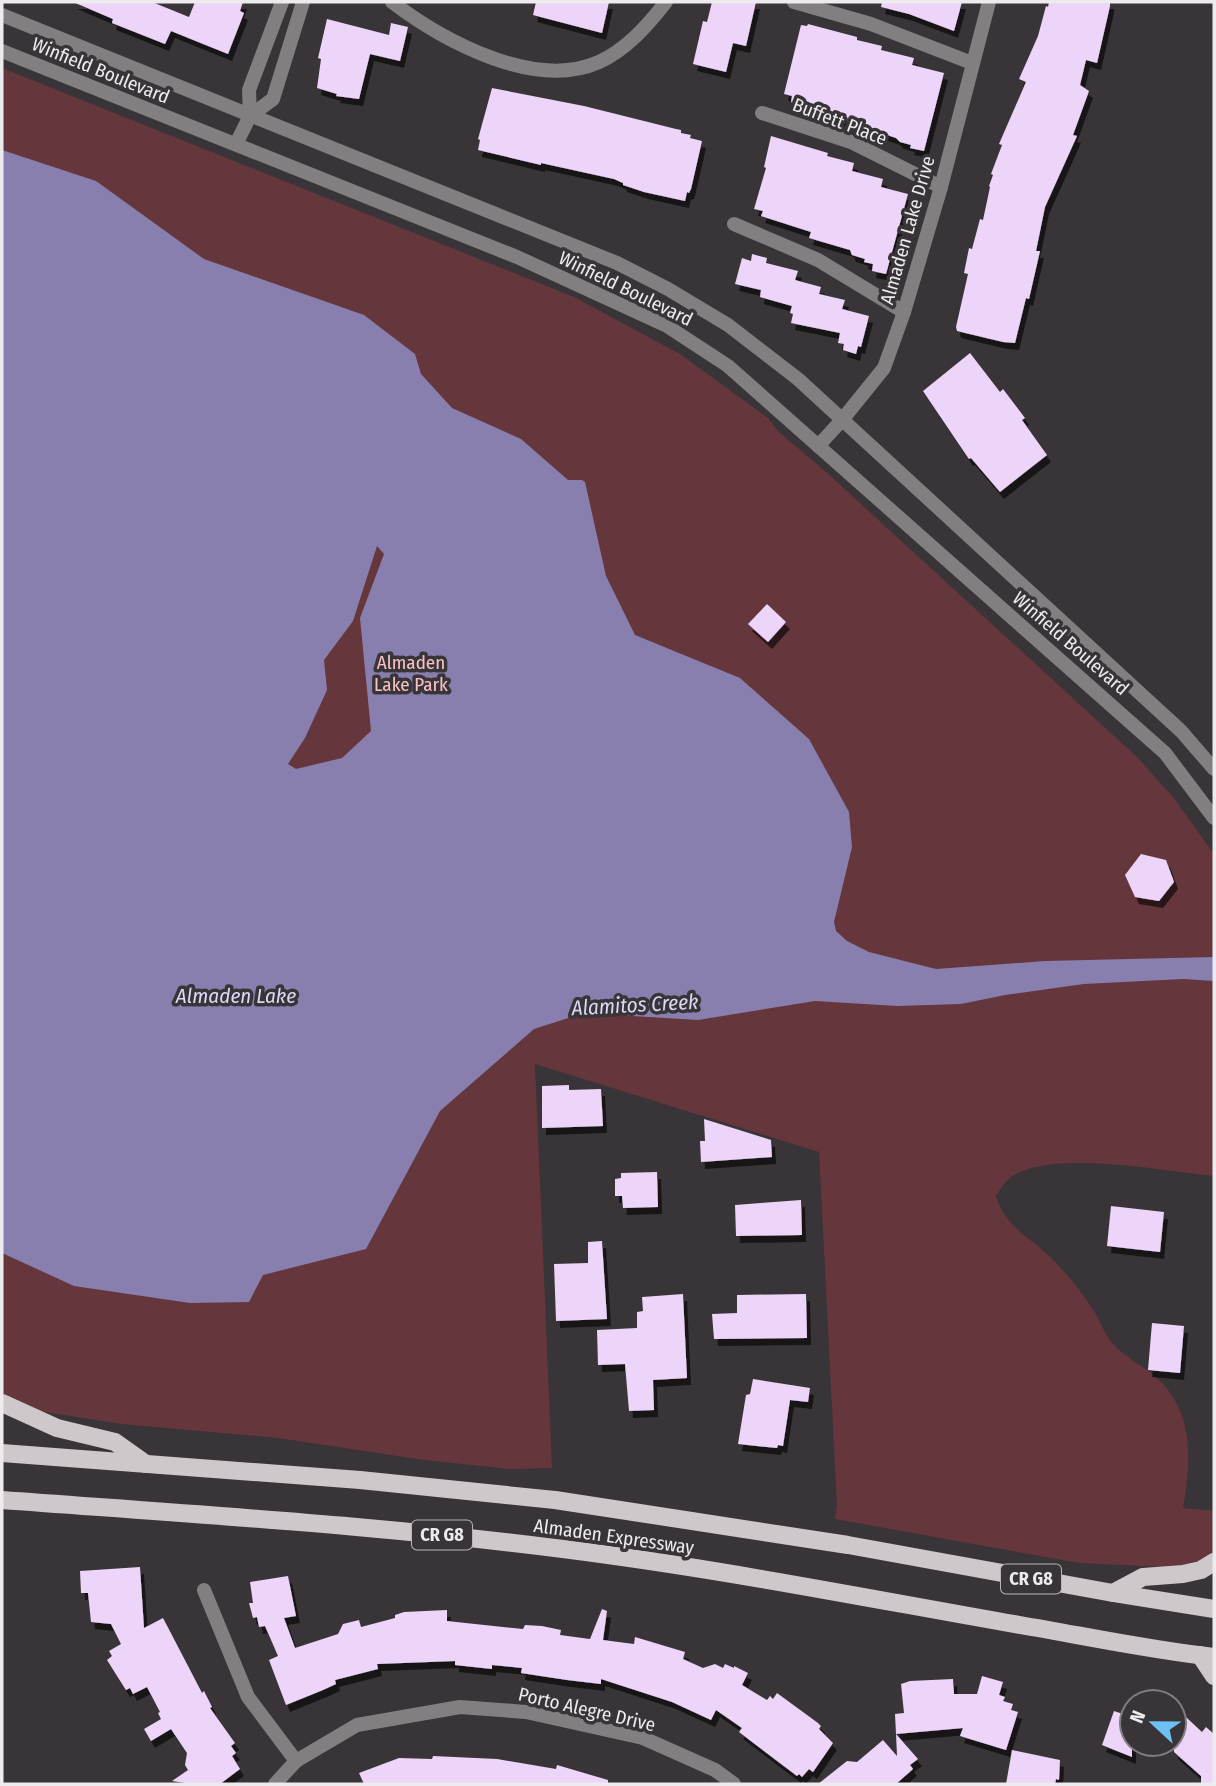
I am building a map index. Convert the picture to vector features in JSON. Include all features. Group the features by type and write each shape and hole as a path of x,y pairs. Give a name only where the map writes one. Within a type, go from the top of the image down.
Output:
{"main road":[{"path":"2,1403 57,1428 115,1442 146,1464"},
{"name":"Almaden Expressway","path":"2,1453 360,1480 555,1500 848,1545 1214,1609"},
{"name":"Almaden Expressway","path":"2,1500 354,1527 584,1552 768,1580 1207,1656"},
{"path":"1113,1593 1143,1577 1183,1574 1201,1570 1214,1562"},
{"path":"1207,1656 1214,1676"}],"street":[{"path":"250,116 249,90 282,2"},
{"path":"236,145 250,116 273,99 303,2"},
{"path":"392,2 450,41 513,64 545,69 573,69 611,56 654,18 666,2"},
{"path":"794,2 871,24 972,63"},
{"name":"Almaden Lake Drive","path":"818,446 884,368 904,312 941,187 989,2"},
{"name":"Winfield Boulevard","path":"2,15 617,262 728,325 798,379 1181,731 1214,769"},
{"name":"Winfield Boulevard","path":"2,51 517,257 667,326 728,366 1165,753 1214,818"},
{"name":"Buffett Place","path":"762,113 850,142 941,187"},
{"path":"734,224 818,261 904,312"},
{"path":"204,1590 248,1697 296,1760"},
{"name":"Porto Alegre Drive","path":"275,1784 296,1760 357,1725 460,1707 526,1712 643,1738 715,1770 734,1784"}],"green space":[{"name":"Almaden Lake Park","path":"2,68 574,297 680,354 768,418 778,431 1137,757 1173,797 1214,854 1214,1176 1111,1164 1057,1164 1014,1175 996,1196 1000,1207 1013,1225 1047,1254 1076,1286 1114,1345 1157,1378 1169,1392 1184,1422 1187,1439 1188,1473 1183,1508 1214,1511 1214,1555 1190,1565 1164,1567 1079,1563 835,1519 837,1506 819,1152 535,1064 552,1468 509,1469 424,1460 278,1438 121,1424 39,1411 2,1415"}],"water":[{"name":"Almaden Lake","path":"2,150 96,181 204,259 364,315 415,354 421,374 452,408 521,439 568,480 585,482 606,576 635,635 740,678 809,739 849,812 852,847 834,922 836,931 847,941 869,952 936,969 1045,961 1214,957 1214,981 1183,979 1084,984 961,1004 897,1006 815,1001 698,1020 584,1013 534,1029 440,1111 366,1249 263,1275 249,1302 190,1303 74,1286 2,1253","holes":["377,546 384,554 360,618 371,731 342,758 296,769 288,764 305,738 327,690 324,660 353,621"]}],"building":[{"path":"73,2 152,2 189,17 195,2 243,2 240,11 244,13 228,54 171,31 165,44 112,23 113,19"},
{"path":"536,2 609,2 602,33 533,15"},
{"path":"712,2 756,2 746,46 733,43 726,72 693,64 703,21 707,22"},
{"path":"882,2 962,2 954,31 881,7"},
{"path":"1049,2 1110,2 1110,6 1097,63 1086,60 1080,85 1089,91 1073,135 1077,136 1045,207 1036,251 1040,251 1015,343 1003,342 957,331 956,327 968,274 964,273 969,248 972,249 980,219 983,220 993,175 991,174 1002,145 999,144 1026,82 1019,79"},
{"path":"327,19 389,35 391,23 408,27 400,61 370,54 359,99 336,96 337,94 317,88 321,59 318,58"},
{"path":"808,24 882,46 881,50 914,58 912,65 944,73 924,151 910,148 911,145 896,138 839,119 839,116 823,110 791,102 792,96 784,94 801,25"},
{"path":"492,88 584,106 681,130 681,133 691,135 690,138 702,141 691,189 687,192 685,201 644,192 614,179 478,150 478,139"},
{"path":"771,136 854,163 852,171 883,179 881,187 908,194 886,274 872,271 873,264 852,255 850,250 809,238 811,232 761,216 763,211 754,209 766,168 764,167"},
{"path":"752,254 767,258 766,263 798,271 795,280 821,287 819,294 845,300 842,309 869,316 861,347 858,346 856,354 843,350 844,344 838,343 840,333 791,323 792,306 760,297 761,290 735,284 742,258 751,261"},
{"path":"970,353 1000,392 1003,389 1025,418 1022,420 1047,455 1000,492 971,458 969,459 923,391"},
{"path":"767,604 786,622 768,642 748,624"},
{"path":"1141,854 1166,860 1174,882 1159,901 1135,897 1125,875"},
{"path":"569,1085 569,1090 601,1089 603,1126 542,1128 542,1086"},
{"path":"704,1119 771,1140 772,1157 701,1162 700,1141 705,1141"},
{"path":"657,1172 658,1207 623,1208 622,1196 615,1196 615,1179 621,1178 621,1173"},
{"path":"801,1200 802,1235 736,1236 735,1205"},
{"path":"1111,1206 1164,1212 1160,1252 1107,1246"},
{"path":"602,1241 607,1319 556,1321 554,1264 588,1263 588,1242"},
{"path":"683,1294 687,1378 653,1380 654,1410 629,1411 625,1364 598,1365 597,1330 637,1328 637,1312 643,1311 642,1297"},
{"path":"806,1294 807,1338 714,1339 712,1314 737,1313 737,1295"},
{"path":"1152,1323 1184,1326 1180,1373 1148,1370"},
{"path":"753,1379 810,1388 808,1402 790,1400 783,1446 778,1445 777,1448 738,1444 746,1395 750,1394"},
{"path":"140,1567 144,1628 163,1618 202,1693 204,1691 212,1707 210,1708 235,1743 231,1746 236,1753 232,1756 240,1769 220,1784 172,1781 188,1770 185,1765 187,1753 171,1729 151,1741 144,1729 161,1719 158,1713 160,1712 147,1687 133,1694 130,1688 126,1690 107,1660 112,1656 109,1651 121,1644 111,1624 91,1622 88,1593 81,1593 80,1571"},
{"path":"288,1576 296,1616 284,1618 295,1648 338,1634 343,1624 359,1620 361,1627 395,1618 395,1615 404,1612 447,1610 447,1621 523,1629 525,1625 542,1626 561,1630 560,1635 590,1639 602,1609 607,1611 603,1640 634,1644 635,1637 685,1652 683,1659 703,1668 715,1664 723,1668 725,1664 734,1666 748,1673 742,1685 767,1700 770,1696 773,1699 777,1693 818,1723 821,1726 819,1729 833,1743 813,1772 809,1769 802,1777 799,1774 797,1776 739,1732 742,1728 716,1710 711,1720 672,1702 601,1679 601,1684 567,1680 521,1673 522,1668 492,1665 492,1669 455,1665 455,1661 377,1664 378,1669 335,1680 336,1684 286,1705 269,1660 278,1656 265,1626 259,1627 257,1617 253,1618 249,1603 253,1603 250,1582"},
{"path":"982,1676 1003,1682 999,1695 1005,1697 1003,1701 1013,1704 1011,1710 1018,1712 1006,1750 960,1736 963,1728 896,1734 895,1714 904,1713 901,1684 910,1681 953,1679 954,1694 977,1694"},
{"path":"1114,1711 1118,1712 1118,1751 1102,1745"},
{"path":"1188,1719 1202,1732 1206,1727 1214,1734 1214,1784 1201,1784 1201,1776 1181,1758 1188,1758"},
{"path":"896,1734 918,1759 910,1765 913,1769 896,1784 818,1784 847,1761 857,1762 883,1740 897,1756"},
{"path":"1012,1750 1060,1760 1059,1780 1056,1779 1055,1784 1006,1784"},
{"path":"433,1756 497,1759 556,1769 557,1765 608,1780 608,1784 364,1784 359,1773 399,1758 432,1759"}],"water label":[{"name":"Alamitos Creek","path":"635,1005"}]}
